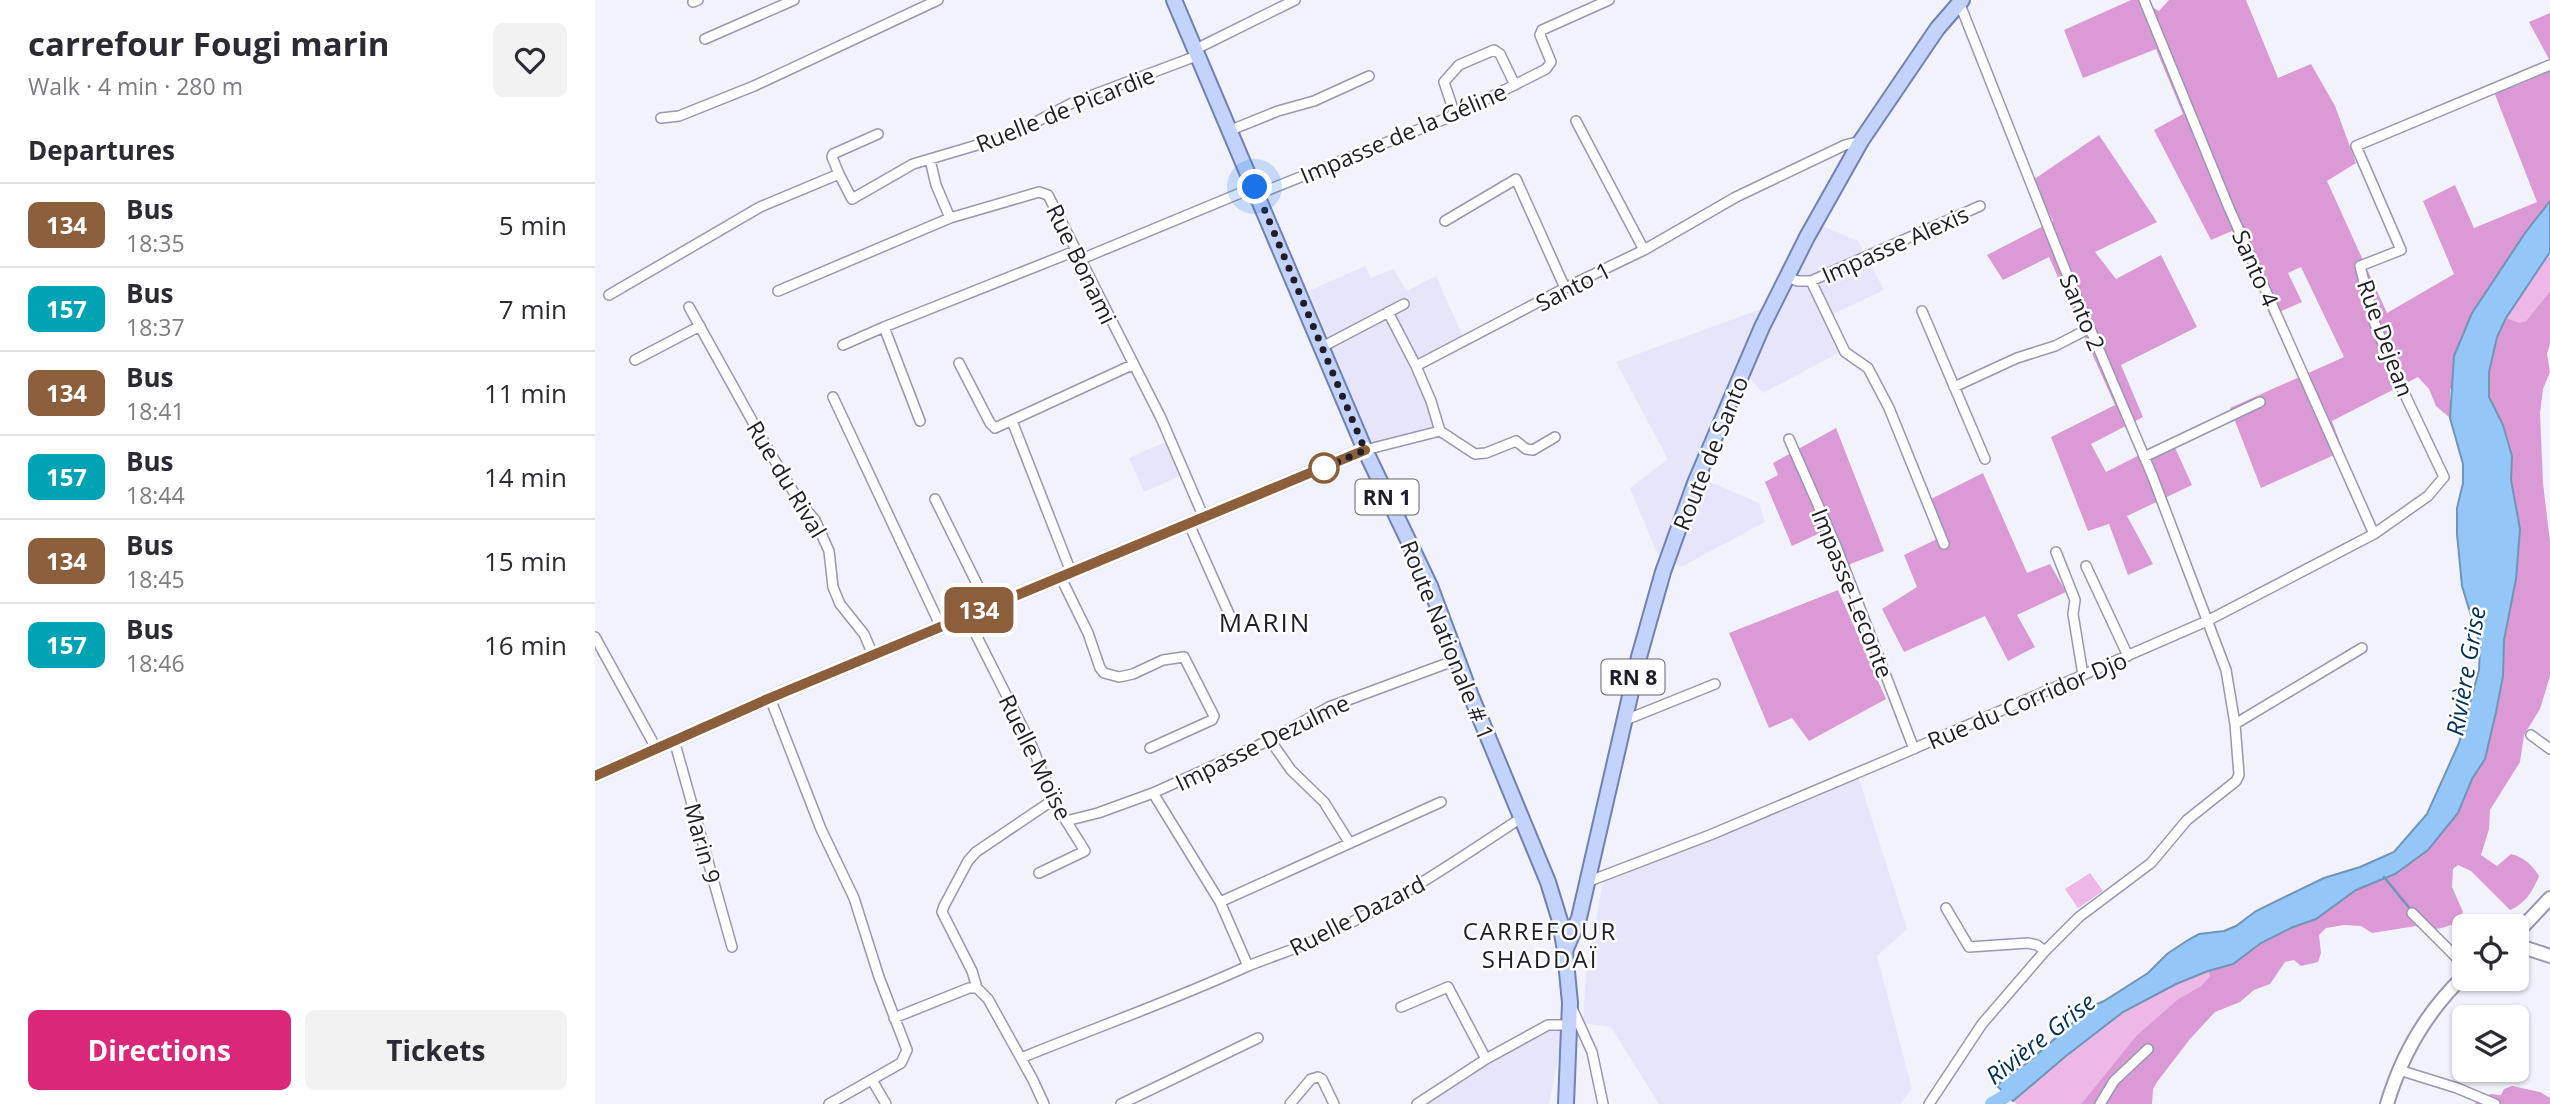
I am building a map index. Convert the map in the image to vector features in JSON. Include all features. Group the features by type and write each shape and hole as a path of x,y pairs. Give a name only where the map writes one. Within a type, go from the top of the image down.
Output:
{"main road":[{"name":"Route Nationale # 1","path":"1174,0 1365,450 1430,586 1456,660 1548,883 1560,921 1570,1003 1566,1104"},
{"name":"Route de Santo","path":"1565,951 1576,930 1623,721 1663,572 1695,483 1785,277 1861,141 1937,29 1960,1"},
{"path":"595,776 966,615 1365,450"},
{"path":"2529,920 2550,898"},
{"path":"2529,950 2550,956"},
{"path":"2387,1104 2399,1070 2421,1026 2440,999 2452,988"}],"street":[{"path":"705,39 794,0"},
{"path":"661,118 679,116 754,86 939,0"},
{"name":"Ruelle de Picardie","path":"839,174 852,199 913,164 1011,135 1074,103 1197,52 1296,0"},
{"name":"Impasse de la Géline","path":"843,345 884,327 1257,191 1455,115 1546,69 1551,62 1540,35 1542,30 1609,0"},
{"name":"Santo 4","path":"2144,0 2229,208 2374,534"},
{"name":"Santo 2","path":"1960,1 2144,457 2207,621 2225,670 2235,724 2238,778 2187,820 2151,863 2079,917 2045,951"},
{"path":"1455,115 1444,82 1459,65 1497,51 1515,85"},
{"name":"Rue Dejean","path":"2444,477 2397,378 2375,324 2360,266 2401,250 2356,146 2550,65"},
{"path":"1231,130 1278,111 1314,101 1369,76"},
{"path":"1576,121 1644,250"},
{"path":"609,295 760,207 839,174 833,154 878,134"},
{"name":"Santo 1","path":"1416,366 1644,250 1736,197 1845,145 1861,141"},
{"path":"930,160 936,185 950,218"},
{"path":"1444,221 1516,179 1565,288"},
{"name":"Rue Bonami","path":"778,291 950,218 1039,192 1048,195 1161,418 1204,518"},
{"name":"Impasse Alexis","path":"1785,277 1811,281 1980,206"},
{"name":"Impasse Alexis","path":"1811,281 1846,352 1868,368 1889,408 1944,544"},
{"path":"1322,347 1404,304"},
{"name":"Rue du Rival","path":"689,307 769,451 799,501 815,520 829,551 833,587 840,604 864,634 873,655"},
{"path":"1922,311 1985,459"},
{"path":"1388,312 1416,366 1440,431 1467,451 1482,455 1517,441 1526,449 1533,450 1555,437"},
{"path":"635,360 700,326"},
{"path":"884,327 920,421"},
{"path":"1954,387 2017,358 2055,346 2090,328"},
{"path":"960,363 990,424 995,428 1132,365"},
{"path":"833,397 941,627"},
{"path":"2144,457 2260,401"},
{"path":"1012,421 1100,668 1104,673 1119,677 1133,674 1163,660 1176,657 1186,659 1214,716 1212,720 1150,748"},
{"path":"1365,450 1440,431"},
{"name":"Impasse Leconte","path":"1789,439 1836,546 1914,749"},
{"name":"Rue du Corridor Djo","path":"1587,882 1710,835 2207,621 2374,534 2428,496 2444,477"},
{"path":"935,499 988,606"},
{"path":"1189,524 1230,616"},
{"path":"2056,552 2075,600 2073,614 2083,675"},
{"path":"2086,566 2127,656"},
{"name":"Ruelle Moïse","path":"966,615 1032,746 1053,800 1085,851 1039,873"},
{"path":"595,637 656,748"},
{"path":"2235,724 2362,648"},
{"name":"Impasse Dezulme","path":"1066,821 1098,813 1153,793 1270,740 1329,707 1456,660"},
{"path":"1623,721 1715,684"},
{"path":"770,698 821,830 853,898 907,1050 901,1063 829,1104"},
{"path":"2531,735 2550,750"},
{"name":"Marin 9","path":"674,740 731,947"},
{"path":"1270,740 1291,771 1324,802 1349,842"},
{"path":"1153,793 1220,902 1248,966"},
{"path":"1044,1104 988,999 977,988 972,971 942,912 968,861 976,852 1053,800"},
{"path":"1220,902 1441,802"},
{"name":"Ruelle Dazard","path":"1021,1058 1327,935 1430,878 1521,818"},
{"path":"1929,1104 1982,1024 2045,951 2028,943 1969,947 1946,908"},
{"path":"2412,913 2452,953"},
{"path":"1401,1007 1448,987 1486,1059"},
{"path":"894,1018 969,988 977,988"},
{"path":"1570,1003 1592,1052 1602,1104"},
{"path":"1417,1104 1486,1059 1548,1025 1568,1025"},
{"path":"1121,1104 1258,1038"},
{"path":"2100,1104 2114,1081 2148,1049"},
{"path":"2399,1070 2457,1088 2495,1104"},
{"path":"1290,1104 1311,1079 1318,1077 1322,1079 1334,1104"},
{"path":"872,1080 886,1104"}],"shaded area":[{"path":"2131,0 2140,0 2159,11 2169,0 2246,0 2278,78 2311,64 2335,106 2356,163 2327,181 2387,313 2454,274 2423,201 2455,185 2474,228 2537,202 2494,92 2550,67 2550,201 2525,233 2450,390 2450,418 2436,406 2429,389 2418,377 2332,421 2343,451 2261,488 2230,408 2344,357 2301,267 2288,273 2302,302 2270,316 2251,264 2232,231 2211,240 2154,130 2183,114 2156,49 2083,78 2064,30"},
{"path":"2550,13 2550,61 2529,22"},
{"path":"2099,135 2157,222 2095,252 2116,279 2161,255 2197,327 2121,365 2143,417 2091,444 2106,472 2171,439 2192,485 2127,516 2153,564 2128,575 2109,524 2088,531 2051,437 2115,405 2049,257 2003,280 1987,255 2053,221 2033,180"},
{"path":"1820,225 1858,241 1884,290 1827,317 1842,351 1763,393 1749,377 1794,274"},
{"path":"2550,252 2550,291 2526,321 2519,324 2506,318"},
{"path":"1365,266 1371,278 1393,269 1407,291 1436,276 1464,339 1415,365 1440,430 1370,444 1309,291"},
{"path":"2550,291 2550,344 2547,354 2550,372 2543,389 2540,413 2543,483 2550,542 2550,676 2540,709 2524,735 2520,762 2490,810 2489,829 2481,855 2497,866 2511,854 2524,859 2539,876 2534,887 2524,901 2510,910 2471,871 2458,865 2453,869 2452,887 2463,912 2452,914 2451,925 2422,930 2416,926 2372,933 2361,926 2326,928 2319,935 2321,953 2318,962 2301,966 2294,960 2285,962 2270,984 2254,990 2240,1002 2215,1012 2157,1082 2153,1089 2152,1104 2081,1104 2136,1036 2178,999 2201,986 2210,976 2208,971 2233,964 2261,943 2316,919 2367,885 2458,813 2472,779 2479,770 2496,712 2503,676 2504,640 2516,579 2520,529 2511,480 2512,456 2503,425 2489,397 2489,372 2497,337 2506,318 2519,323 2526,321"},
{"path":"1761,309 1694,475 1759,503 1765,522 1681,567 1657,553 1630,488 1668,459 1616,362"},
{"path":"1836,428 1884,551 1835,570 1822,532 1792,546 1765,482 1778,475 1773,463"},
{"path":"1165,442 1180,476 1144,492 1129,458"},
{"path":"1983,473 2027,573 2050,564 2066,592 2017,615 2035,647 2008,661 1985,616 1904,652 1882,609 1917,587 1904,555 1937,539 1923,503"},
{"path":"1838,590 1886,699 1809,741 1792,718 1769,728 1729,633"},
{"path":"1858,776 1907,929 1877,956 1912,1089 1900,1104 1659,1104 1611,1027 1583,1023 1586,973 1603,882"},
{"path":"2090,873 2103,891 2078,908 2065,889"},
{"path":"2208,971 2210,976 2201,986 2178,999 2136,1036 2081,1104 2017,1104 2013,1101 2123,1012 2176,984"},
{"path":"1544,1024 1564,1029 1549,1104 1413,1104 1448,1078"},
{"path":"2512,1086 2540,1092 2550,1098 2550,1104 2474,1104 2490,1094 2501,1095 2504,1089"}],"water":[{"path":"2550,201 2550,252 2506,318 2497,337 2489,372 2489,397 2503,425 2512,456 2511,480 2520,529 2516,579 2504,640 2503,676 2496,712 2485,759 2472,779 2458,813 2428,850 2395,874 2356,890 2316,919 2261,943 2233,964 2176,984 2123,1012 2013,1101 1997,1086 2006,1076 2027,1063 2092,1006 2148,973 2167,954 2199,934 2224,931 2236,926 2256,911 2324,878 2360,867 2394,852 2427,814 2459,743 2479,670 2480,645 2462,586 2457,534 2457,508 2463,483 2463,464 2450,418 2454,356 2472,313 2525,233"}],"waterway":[{"path":"2384,877 2411,910"},
{"name":"Rivière Grise","path":"1992,1104 2018,1084"}],"bus line":[{"name":"134","path":"595,776 770,698 1365,450"}],"district":[{"name":"MARIN","path":"1265,622"},
{"name":"CARREFOUR SHADDAÏ","path":"1540,944"}],"route":[{"path":"1255,187 1365,450 1324,468"}]}
